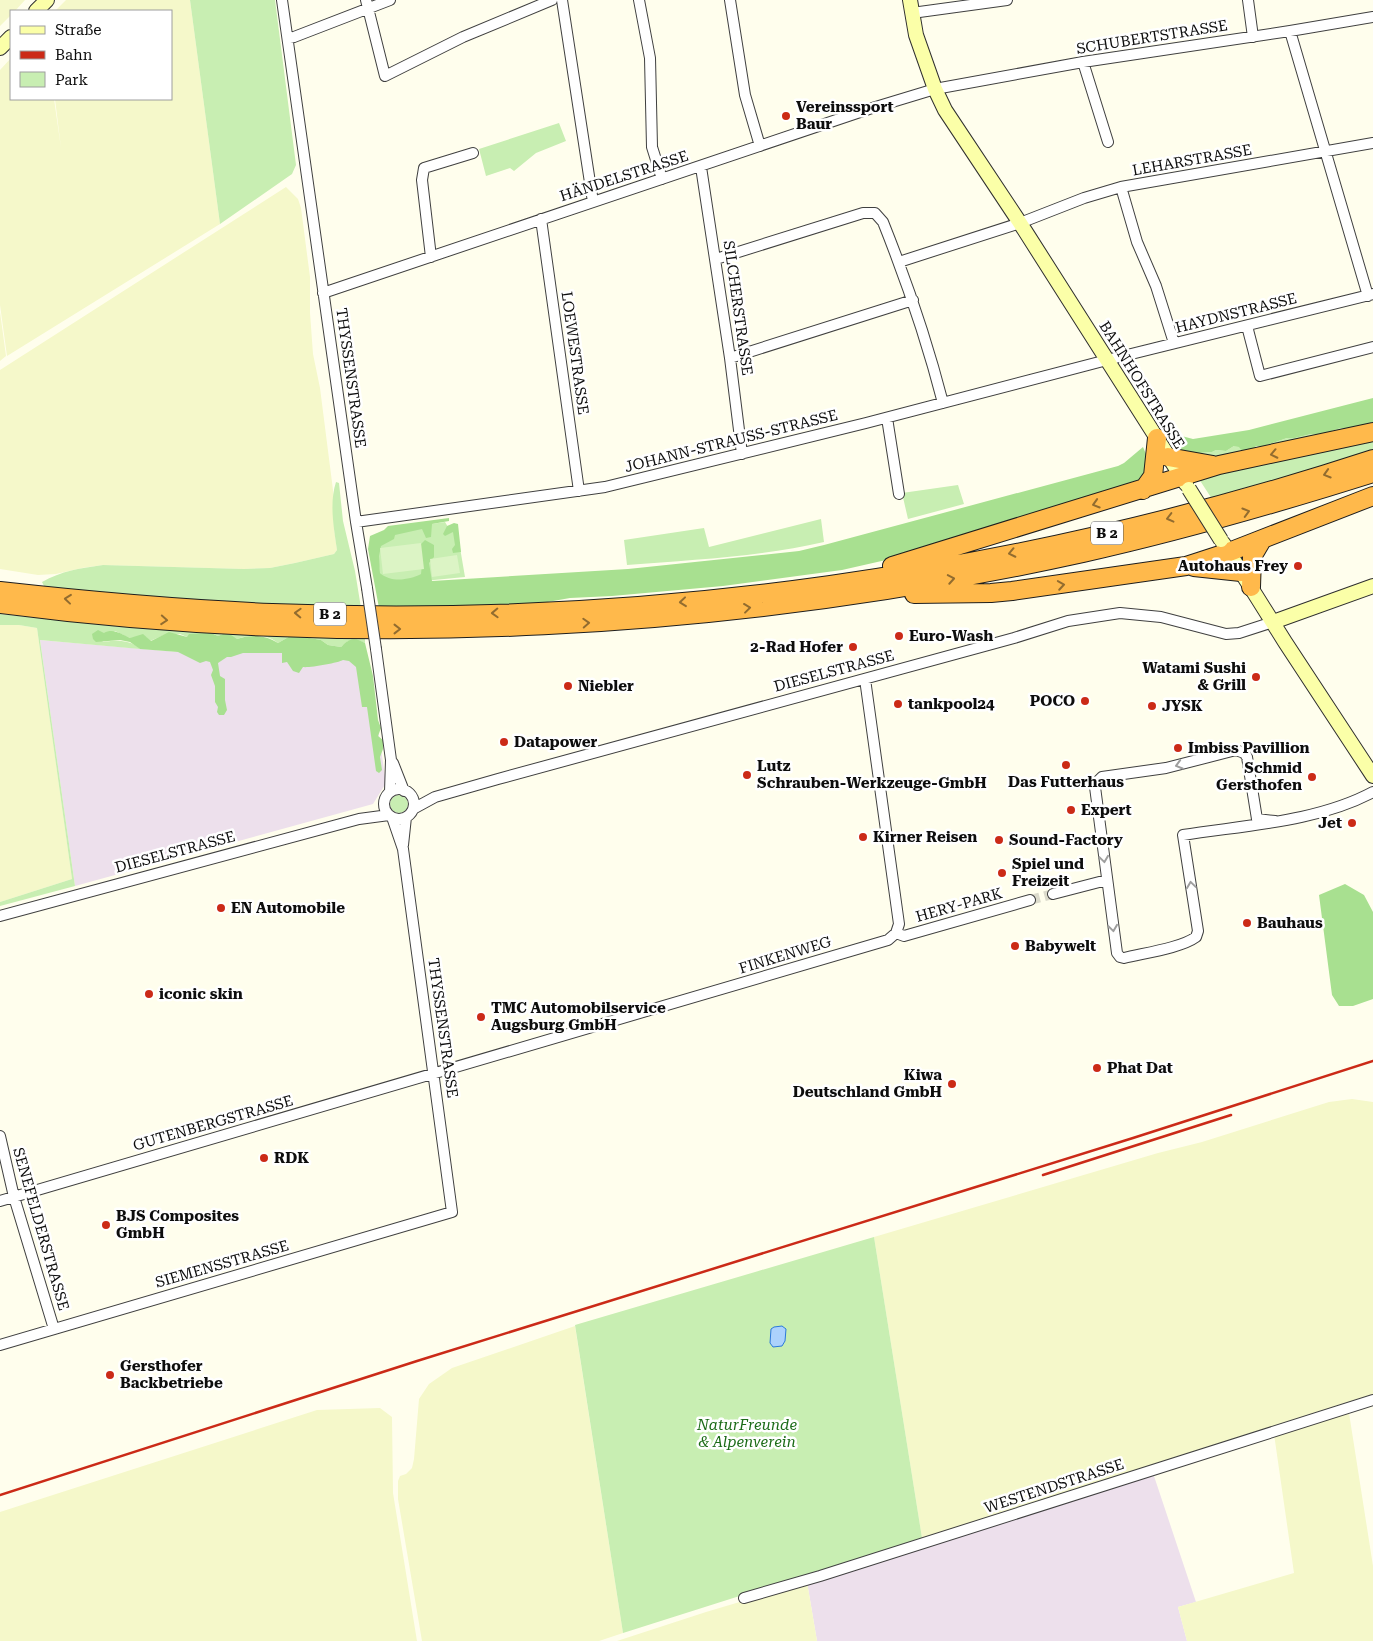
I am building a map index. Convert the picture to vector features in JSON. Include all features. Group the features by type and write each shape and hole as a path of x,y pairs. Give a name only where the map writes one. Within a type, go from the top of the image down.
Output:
{"highway":[{"path":"835,584 1142,490 1185,484 1219,465 1373,432"},
{"path":"1142,490 1153,476 1157,438"},
{"path":"1168,457 1219,465"},
{"name":"B 2","path":"0,591 68,599 191,608 281,613 408,615 544,612 726,597 835,584 954,565 1079,540 1241,499 1373,459"},
{"name":"B 2","path":"0,604 213,624 362,629 443,629 630,620 753,608 869,593 992,571 1123,544 1271,505 1373,473"},
{"path":"1186,566 1225,546 1262,540 1373,496"},
{"path":"1251,587 1252,558 1262,540"},
{"path":"869,593 991,593 1040,588 1186,566 1241,572"}],"main road":[{"path":"37,10 47,0"},
{"name":"BAHNHOFSTRASSE","path":"911,6 916,35 935,89 945,110 1020,223 1373,776"},
{"path":"0,48 10,38"},
{"path":"1273,622 1373,586"}],"street":[{"name":"THYSSENSTRASSE","path":"282,0 391,760 387,797"},
{"path":"288,38 302,34 367,4 390,0"},
{"path":"367,4 385,76 463,37 552,0"},
{"path":"562,0 593,202"},
{"path":"639,0 650,58 652,147 662,179"},
{"path":"730,0 745,95 760,146"},
{"path":"911,6 1007,0"},
{"path":"1248,0 1253,37"},
{"name":"SCHUBERTSTRASSE","path":"935,89 1083,62 1290,32 1373,17"},
{"path":"1290,32 1324,152 1370,295"},
{"path":"1083,62 1108,142"},
{"name":"HÄNDELSTRASSE","path":"323,293 869,109 935,89"},
{"name":"LEHARSTRASSE","path":"899,262 1020,223 1084,198 1121,187 1373,143"},
{"path":"431,257 422,180 424,168 474,153"},
{"name":"SILCHERSTRASSE","path":"701,167 716,259 742,454"},
{"path":"1121,187 1137,242 1156,286 1174,343"},
{"path":"716,259 862,213 876,213 882,220 913,300 943,403"},
{"name":"LOEWESTRASSE","path":"541,219 579,491"},
{"name":"HAYDNSTRASSE","path":"1106,360 1370,295"},
{"path":"730,358 913,300"},
{"path":"1247,326 1260,376 1373,347"},
{"name":"JOHANN-STRAUSS-STRASSE","path":"356,522 619,484 887,418 1106,360"},
{"path":"887,418 899,494"},
{"name":"DIESELSTRASSE","path":"0,916 359,818 390,816 399,819 435,798 1068,621 1120,613 1161,617 1226,634 1239,633 1273,622"},
{"path":"865,679 897,914 898,924 896,933"},
{"path":"1275,821 1257,819 1247,757 1240,750 1232,750 1166,768 1102,778 1097,782 1095,787 1107,880 1117,953 1120,957 1124,958 1196,937 1198,931 1183,835 1275,821 1332,810 1373,792"},
{"name":"THYSSENSTRASSE","path":"391,760 407,793"},
{"name":"DIESELSTRASSE","path":"359,818 397,790 435,798"},
{"path":"407,793 413,801 409,813"},
{"path":"387,797 385,809 390,816"},
{"name":"THYSSENSTRASSE","path":"403,849 409,813"},
{"name":"THYSSENSTRASSE","path":"390,816 403,849 452,1212"},
{"path":"1053,894 1107,880"},
{"name":"HERY-PARK","path":"896,933 904,936 1030,900"},
{"name":"FINKENWEG","path":"434,1073 888,940 896,933"},
{"name":"GUTENBERGSTRASSE","path":"0,1201 434,1073"},
{"name":"SENEFELDERSTRASSE","path":"0,1136 14,1196 54,1329"},
{"name":"SIEMENSSTRASSE","path":"0,1345 452,1212"},
{"name":"WESTENDSTRASSE","path":"744,1598 820,1576 1373,1400"}],"shaded area":[{"path":"40,640 178,652 367,654 386,783 373,804 75,886"},
{"path":"1153,1473 1196,1602 1178,1607 1187,1641 817,1641 807,1582"}],"green space":[{"path":"0,0 25,0 16,10 10,10 10,16 0,26"},
{"path":"66,0 190,0 220,224 7,356 0,305 0,70 10,59 10,100 54,100 61,148 55,100 172,100 172,10 56,10"},
{"path":"190,0 275,0 296,165 292,174 220,224"},
{"path":"559,123 566,141 536,153 514,171 510,168 486,176 479,149"},
{"path":"286,187 298,199 301,208 310,277 313,354 320,388 333,490 334,529 337,550 334,554 270,568 103,565 56,574 38,575 0,569 0,370"},
{"path":"0,312 6,356 0,361"},
{"path":"1373,398 1373,422 1322,434 1287,438 1261,447 1256,446 1248,451 1242,451 1239,447 1234,446 1226,451 1216,450 1199,453 1195,457 1182,453 1170,440 1171,435 1174,434 1193,439 1249,430"},
{"path":"1373,422 1373,426 1226,457 1195,457 1199,453 1216,450 1226,451 1234,446 1261,447 1287,438 1322,434"},
{"path":"1373,437 1373,452 1285,479 1243,488 1219,498 1212,499 1199,479 1200,476"},
{"path":"1143,447 1149,461 1145,481 908,555 842,570 723,586 570,598 536,604 379,608 368,549 370,536 384,530 388,526 449,518 449,521 432,524 431,537 426,538 422,529 395,535 394,539 381,546 379,556 380,573 389,578 400,580 421,574 420,545 425,540 434,545 434,557 429,563 432,581 628,569 799,551 1118,466"},
{"path":"336,482 339,483 343,521 355,571 361,608 312,608 46,590 42,582 64,573 103,565 270,568 334,554 337,550 332,507"},
{"path":"958,485 964,504 908,519 902,493"},
{"path":"821,519 824,542 751,555 627,565 624,540 704,528 709,547"},
{"path":"445,522 448,527 457,530 465,577 382,585 375,540 392,530"},
{"path":"454,523 458,524 461,552 453,553 452,549 455,545 453,532 445,536 443,534 447,526"},
{"path":"421,543 424,569 383,574 380,548"},
{"path":"457,555 460,573 432,577 430,559"},
{"path":"0,614 123,627 156,626 365,636 365,643 352,640 341,647 328,645 321,640 292,635 278,643 261,635 237,639 223,634 218,636 211,633 187,637 180,634 164,635 150,641 146,637 130,638 115,631 102,642 127,642 140,649 40,640 75,886 0,906 0,902 72,879 37,628 19,625 0,625"},
{"path":"0,625 19,625 37,628 72,879 0,902"},
{"path":"98,630 104,633 117,632 130,638 143,634 151,641 169,632 187,637 189,634 211,633 218,636 223,634 231,635 237,639 258,636 278,643 292,635 321,640 328,645 341,647 352,639 361,641 365,643 373,676 378,720 381,728 378,736 383,740 383,749 380,757 382,770 379,773 376,771 367,707 362,707 356,667 349,661 343,660 303,667 299,673 293,671 287,662 282,663 282,653 243,653 227,657 218,663 220,676 225,679 227,710 224,715 219,715 215,702 215,686 211,675 213,670 210,662 200,663 178,652 140,649 130,642 120,640 96,642 92,634"},
{"path":"399,795 405,798 408,804 405,810 399,813 393,810 390,804 393,798"},
{"path":"1345,884 1364,895 1373,912 1373,999 1353,1006 1339,1006 1332,995 1319,895"},
{"path":"1352,1099 1373,1102 1373,1394 922,1538 874,1237 1158,1153 1202,1142 1329,1102"},
{"name":"NaturFreunde & Alpenverein","path":"874,1237 922,1538 623,1633 575,1325"},
{"path":"575,1326 623,1633 599,1641 422,1641 398,1499 398,1481 400,1476 406,1474 412,1468 414,1459 419,1399 429,1384 452,1368"},
{"path":"380,1408 392,1417 393,1493 417,1641 0,1641 0,1512 317,1410"},
{"path":"1349,1413 1373,1566 1373,1641 1187,1641 1178,1607 1294,1573 1274,1434"},
{"path":"807,1582 817,1641 617,1641 706,1612"}],"water":[{"path":"782,1326 786,1329 785,1341 782,1346 773,1347 770,1343 771,1329"}],"tunnel":[{"path":"1030,900 1053,894"}],"railway":[{"path":"0,1495 417,1361 1133,1138 1373,1061"},
{"path":"1043,1175 1231,1115"}],"place":[{"name":"Vereinssport Baur","path":"786,116"},
{"name":"Autohaus Frey","path":"1298,566"},
{"name":"Euro-Wash","path":"899,636"},
{"name":"2-Rad Hofer","path":"853,647"},
{"name":"Watami Sushi & Grill","path":"1256,677"},
{"name":"Niebler","path":"568,686"},
{"name":"POCO","path":"1085,701"},
{"name":"tankpool24","path":"898,704"},
{"name":"JYSK","path":"1152,706"},
{"name":"Datapower","path":"504,742"},
{"name":"Imbiss Pavillion","path":"1178,748"},
{"name":"Das Futterhaus","path":"1066,765"},
{"name":"Lutz Schrauben-Werkzeuge-GmbH","path":"747,775"},
{"name":"Schmid Gersthofen","path":"1312,777"},
{"name":"Expert","path":"1071,810"},
{"name":"Jet","path":"1352,823"},
{"name":"Kirner Reisen","path":"863,837"},
{"name":"Sound-Factory","path":"999,840"},
{"name":"Spiel und Freizeit","path":"1002,873"},
{"name":"EN Automobile","path":"221,908"},
{"name":"Bauhaus","path":"1247,923"},
{"name":"Babywelt","path":"1015,946"},
{"name":"iconic skin","path":"149,994"},
{"name":"TMC Automobilservice Augsburg GmbH","path":"481,1017"},
{"name":"Phat Dat","path":"1097,1068"},
{"name":"Kiwa Deutschland GmbH","path":"952,1084"},
{"name":"RDK","path":"264,1158"},
{"name":"BJS Composites GmbH","path":"106,1225"},
{"name":"Gersthofer Backbetriebe","path":"110,1375"}]}
